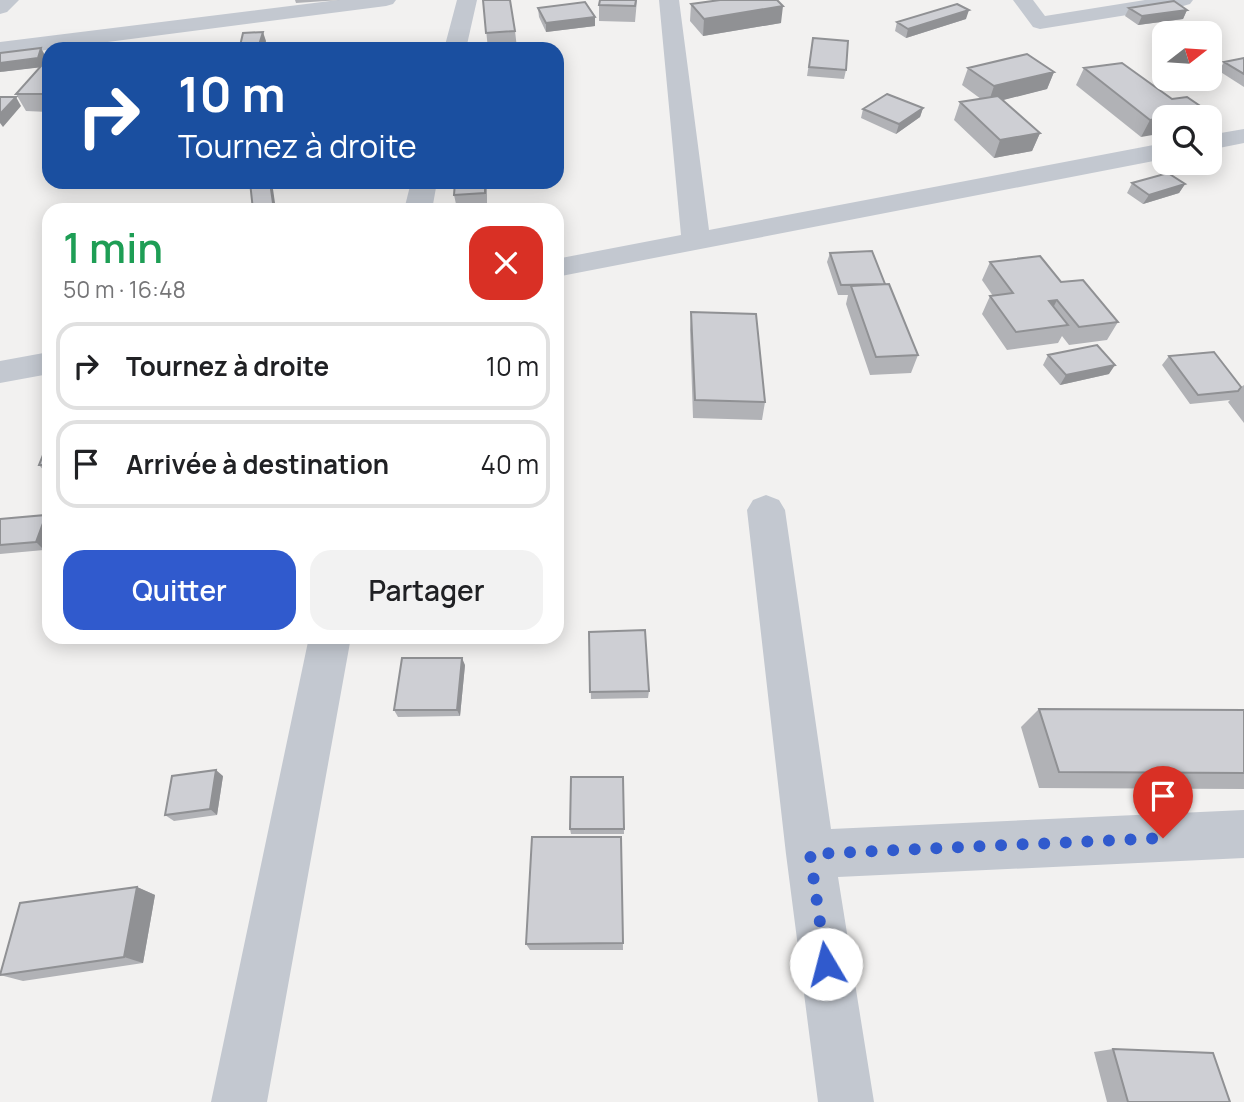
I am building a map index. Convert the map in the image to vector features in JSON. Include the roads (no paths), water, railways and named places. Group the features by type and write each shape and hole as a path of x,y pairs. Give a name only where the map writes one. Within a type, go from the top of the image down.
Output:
{"street":[{"path":"0,8 9,0"},
{"path":"232,20 244,0"},
{"path":"56,42 386,0"},
{"path":"457,42 467,0"},
{"path":"669,0 696,241"},
{"path":"1023,0 1040,23 1183,0"},
{"path":"0,49 42,44"},
{"path":"1222,140 1244,136"},
{"path":"564,266 1152,154"},
{"path":"0,372 42,364"},
{"path":"766,510 810,854 846,1102"},
{"path":"239,1102 329,644"},
{"path":"810,854 1244,834"}]}
